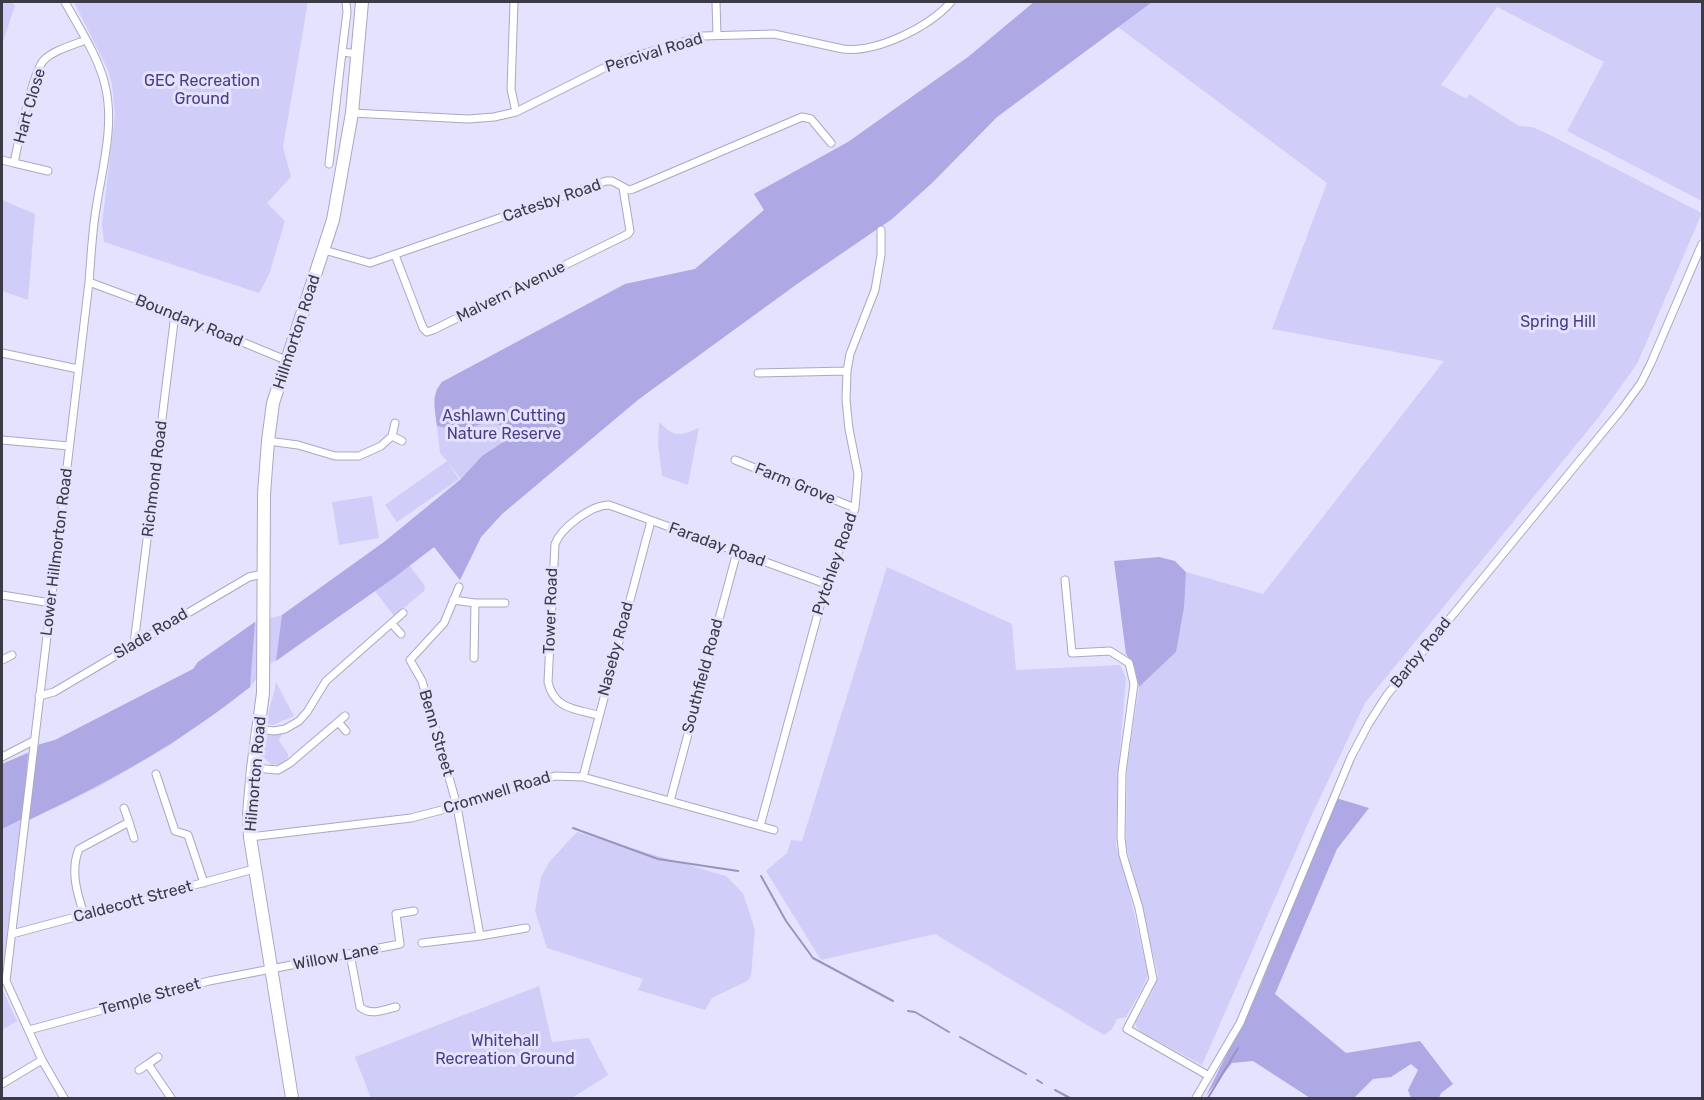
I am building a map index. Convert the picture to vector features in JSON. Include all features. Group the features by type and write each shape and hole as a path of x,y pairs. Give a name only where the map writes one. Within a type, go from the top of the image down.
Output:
{"highway":[{"name":"Hillmorton Road","path":"262,613 264,494 273,403 324,250 339,189 352,113 362,2"},
{"name":"Hilmorton Road","path":"262,613 264,679 253,768 249,814 250,837 292,1098"}],"street":[{"name":"Lower Hillmorton Road","path":"64,1098 42,1060 6,981 108,115 103,77 65,2"},
{"path":"329,165 347,12 346,2"},
{"path":"514,2 511,89 516,112"},
{"path":"716,2 717,35"},
{"name":"Percival Road","path":"352,113 468,119 494,117 516,112 593,73 632,57 683,41 717,35 774,34 852,50 872,47 900,37 933,18 951,2"},
{"name":"Hart Close","path":"14,163 42,61 86,40"},
{"path":"342,52 358,54"},
{"name":"Catesby Road","path":"324,250 370,263 606,181 612,181 628,190 638,188 802,117 811,119 831,143"},
{"name":"Hart Close","path":"2,160 48,171"},
{"name":"Malvern Avenue","path":"395,255 418,316 427,332 628,234 630,231 623,188"},
{"name":"Pytchley Road","path":"759,826 826,584 855,508 858,474 846,400 848,371 850,354 875,290 881,255 881,230"},
{"name":"Barby Road","path":"1196,1098 1250,1002 1351,757 1369,723 1386,695 1622,409 1641,382 1702,244"},
{"name":"Boundary Road","path":"88,282 175,314 288,361"},
{"name":"Richmond Road","path":"134,644 175,314"},
{"path":"2,353 78,369"},
{"path":"758,373 848,371"},
{"path":"268,441 298,445 345,457 367,453 381,446 392,436 395,423"},
{"path":"392,436 402,441"},
{"path":"2,440 69,446"},
{"name":"Farm Grove","path":"735,460 855,508"},
{"name":"Faraday Road","path":"609,505 826,584"},
{"name":"Tower Road","path":"598,715 565,707 550,692 548,682 553,564 555,544 562,532 593,508 609,505"},
{"name":"Naseby Road","path":"583,777 651,521"},
{"name":"Southfield Road","path":"670,801 737,552"},
{"name":"Slade Road","path":"39,696 54,692 249,577 263,574"},
{"path":"1065,580 1072,653 1110,651 1130,663 1134,684 1122,772 1121,838 1123,855 1139,908 1153,979 1127,1029 1209,1076"},
{"path":"459,587 453,600 506,603"},
{"path":"2,595 51,603"},
{"name":"Benn Street","path":"453,600 444,623 410,660 422,681 457,806 480,936"},
{"path":"474,658 475,603"},
{"path":"259,729 274,731 285,729 299,721 326,681 390,629 403,614"},
{"path":"390,629 401,634"},
{"path":"2,660 12,655"},
{"path":"253,768 278,770 284,767 345,716"},
{"path":"338,722 346,731"},
{"path":"2,757 33,744"},
{"path":"156,774 175,831 188,835 204,883"},
{"name":"Cromwell Road","path":"250,837 411,818 555,776 583,777 774,830"},
{"path":"124,808 134,838"},
{"path":"84,914 79,899 75,870 79,849 129,822"},
{"name":"Caldecott Street","path":"12,934 254,869"},
{"name":"Willow Lane","path":"271,969 400,944 396,914 414,911"},
{"path":"422,944 526,927"},
{"path":"350,954 360,1007 372,1013 396,1007"},
{"name":"Temple Street","path":"29,1030 209,981 271,969"},
{"path":"139,1070 158,1058"},
{"path":"2,1084 42,1060"},
{"path":"148,1064 171,1098"}],"green space":[{"path":"2,2 12,2 15,6 2,44"},
{"name":"GEC Recreation Ground","path":"74,2 308,2 283,147 291,177 267,203 285,221 269,275 259,293 104,242 102,225 115,115 112,84 108,70"},
{"name":"Spring Hill","path":"1034,2 1702,2 1702,201 1567,131 1604,62 1497,7 1441,85 1467,99 1469,94 1519,126 1532,127 1546,133 1702,213 1637,364 1598,418 1365,703 1309,821 1202,1065 1143,1033 1135,1023 1151,994 1158,975 1126,845 1127,768 1139,687 1176,652 1186,572 1263,594 1444,361 1272,329 1327,183 1118,27 997,117 932,183 892,219 797,284 639,399 502,514 481,537 460,580 434,547 409,565 425,586 424,591 394,616 375,591 266,667 250,687 169,746 100,786 29,820 22,819 2,974 2,764 55,740 193,669 198,662 255,622 283,615 384,542 461,479 447,462 459,479 397,522 385,505 447,461 440,453 434,399 436,390 442,382 625,284 695,269 764,210 754,194 848,142 968,57"},
{"name":"Ashlawn Cutting Nature Reserve","path":"1034,2 1152,2 997,117 932,183 892,219 797,284 639,399 502,514 481,537 460,580 434,547 276,661 282,615 384,542 461,479 482,456 514,435 492,420 462,431 437,426 435,398 442,382 625,284 695,269 764,210 754,194 848,142 968,57"},
{"path":"2,200 35,214 28,300 2,291"},
{"path":"659,422 669,431 678,434 699,428 688,485 662,476 658,444"},
{"path":"372,496 379,538 339,545 332,502"},
{"path":"1159,557 1175,561 1186,572 1184,607 1176,652 1139,687 1134,665 1126,654 1114,561"},
{"path":"887,567 1012,624 1016,670 1120,665 1126,678 1118,774 1116,846 1126,878 1148,974 1126,1017 1117,1019 1112,1029 1104,1035 935,934 821,960 766,871 787,853 791,840 802,841"},
{"path":"255,622 250,687 170,744 87,791 29,820 37,745 55,740 193,669 198,662"},
{"path":"276,682 294,716 273,725 268,724 268,719"},
{"path":"283,732 279,741 288,754 288,758 279,764 272,765 263,757 264,741 268,734"},
{"path":"28,753 22,819 2,829 2,764"},
{"path":"1336,798 1369,808 1337,849 1275,994 1346,1053 1420,1041 1453,1084 1441,1093 1439,1098 1411,1098 1408,1090 1418,1070 1411,1064 1391,1077 1373,1079 1354,1098 1310,1098 1253,1061 1232,1063 1206,1096 1260,987"},
{"path":"577,832 726,876 743,893 755,930 751,976 747,981 712,998 705,1010 638,990 643,979 547,948 535,911 541,877 550,861"},
{"name":"Whitehall Recreation Ground","path":"539,986 552,1042 589,1038 608,1075 572,1098 371,1098 355,1057"},
{"path":"2,989 17,1021 2,1030"}],"waterway":[{"path":"573,828 658,859 738,871"},
{"path":"761,876 786,921 813,958 893,1001"},
{"path":"908,1011 915,1012 949,1032"},
{"path":"960,1037 1026,1074"},
{"path":"1208,1098 1238,1048"},
{"path":"1037,1080 1042,1083"},
{"path":"1055,1090 1070,1098"}]}
